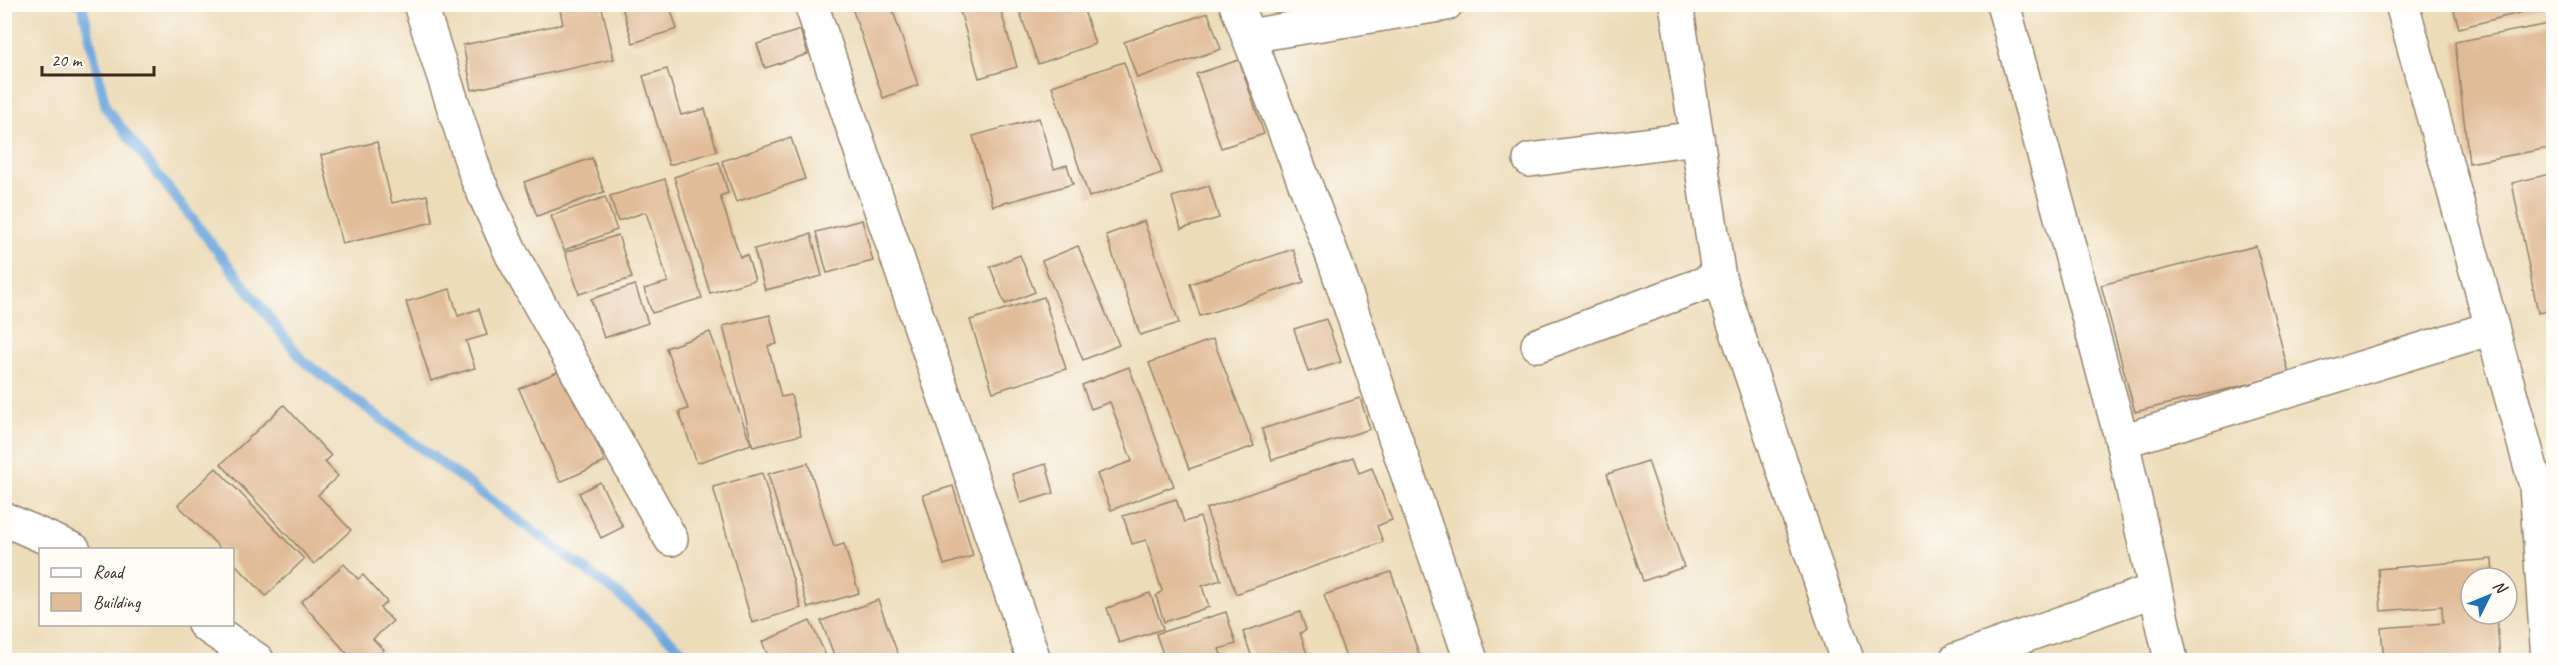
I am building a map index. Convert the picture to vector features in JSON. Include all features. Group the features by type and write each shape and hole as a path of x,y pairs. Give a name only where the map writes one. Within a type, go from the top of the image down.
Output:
{"street":[{"path":"420,4 477,178 512,255 671,539"},
{"path":"811,4 1034,660"},
{"path":"1236,4 1335,262 1471,660"},
{"path":"1248,36 1446,4"},
{"path":"1676,4 1719,278 1847,660"},
{"path":"2003,4 2122,441 2171,660"},
{"path":"2402,4 2492,328 2545,484 2548,660"},
{"path":"1530,160 1697,138"},
{"path":"1538,345 1719,278"},
{"path":"2122,441 2492,328"},
{"path":"4,519 72,548"},
{"path":"1956,660 2155,590"},
{"path":"207,626 257,660"}],"building":[{"path":"601,4 614,59 472,90 463,45 563,24 559,5"},
{"path":"621,4 669,4 677,29 633,43"},
{"path":"958,4 999,4 1017,67 979,78"},
{"path":"1017,4 1066,4 1068,11 1083,7 1095,44 1038,64"},
{"path":"2452,4 2551,4 2551,5 2459,28"},
{"path":"851,5 891,5 918,85 883,98"},
{"path":"1208,13 1221,49 1137,78 1124,42"},
{"path":"2554,23 2554,147 2469,163 2455,42"},
{"path":"800,30 808,54 765,68 757,44"},
{"path":"1239,60 1264,134 1221,148 1196,74"},
{"path":"1124,62 1162,173 1089,197 1052,86"},
{"path":"667,69 681,115 705,109 717,151 669,165 643,76"},
{"path":"1039,118 1054,169 1067,165 1073,184 993,206 973,136"},
{"path":"791,138 805,179 736,202 722,161"},
{"path":"377,142 392,203 427,195 433,222 342,244 321,155"},
{"path":"592,158 604,192 537,216 524,182"},
{"path":"719,162 728,193 720,196 740,257 747,255 755,280 710,293 674,177"},
{"path":"2554,173 2554,310 2538,313 2512,183"},
{"path":"665,179 702,298 652,313 644,289 668,282 646,212 618,221 610,196"},
{"path":"1209,186 1219,218 1181,229 1172,197"},
{"path":"605,197 617,230 564,250 551,216"},
{"path":"862,220 873,261 827,273 816,232"},
{"path":"1144,221 1179,323 1140,335 1106,235"},
{"path":"811,234 822,276 765,290 754,249"},
{"path":"618,235 632,278 579,294 565,252"},
{"path":"1078,246 1119,345 1083,360 1042,261"},
{"path":"2256,246 2289,374 2135,412 2101,285"},
{"path":"1293,249 1304,282 1200,316 1190,284"},
{"path":"1020,255 1035,292 1005,304 990,267"},
{"path":"635,285 648,323 604,338 591,299"},
{"path":"450,289 458,316 479,309 487,335 466,341 475,368 431,381 406,302"},
{"path":"1044,297 1066,369 993,392 970,320"},
{"path":"770,315 777,344 768,346 781,397 791,395 801,435 753,447 723,326"},
{"path":"1326,319 1341,362 1308,372 1294,329"},
{"path":"710,332 751,444 697,463 679,412 688,409 666,348"},
{"path":"1213,339 1254,446 1189,469 1149,363"},
{"path":"1129,367 1174,486 1111,510 1097,474 1132,461 1110,402 1091,409 1082,385"},
{"path":"564,369 605,462 560,482 519,389"},
{"path":"1360,398 1370,429 1272,460 1262,429"},
{"path":"284,405 331,456 325,462 338,476 318,495 351,530 314,564 221,464"},
{"path":"1353,457 1359,473 1372,468 1392,520 1377,526 1383,542 1236,594 1206,509"},
{"path":"1648,461 1684,567 1643,581 1607,474"},
{"path":"808,463 834,547 844,544 859,593 808,608 768,474"},
{"path":"1046,464 1054,493 1021,503 1012,474"},
{"path":"216,468 304,559 266,596 234,563 234,548 220,548 178,505"},
{"path":"762,473 801,608 752,623 713,487"},
{"path":"600,482 623,527 601,538 579,493"},
{"path":"953,486 973,556 944,565 923,495"},
{"path":"1176,499 1184,522 1200,517 1221,580 1202,586 1209,607 1164,622 1156,596 1162,591 1146,540 1132,544 1123,516"},
{"path":"2492,559 2492,566 2459,566 2459,626 2497,626 2500,656 2441,660 2384,660 2381,628 2443,623 2442,606 2381,611 2378,569"},
{"path":"344,564 358,579 363,575 387,602 380,608 393,621 373,639 384,650 373,660 353,660 301,602"},
{"path":"1391,572 1421,660 1347,660 1324,595"},
{"path":"1150,593 1163,629 1119,643 1107,608"},
{"path":"878,600 900,660 836,660 821,621"},
{"path":"1226,612 1236,644 1219,649 1223,660 1165,660 1156,634"},
{"path":"1300,612 1306,630 1300,633 1309,660 1253,660 1243,632"},
{"path":"810,621 828,660 770,660 762,642"}],"waterway":[{"path":"82,4 106,108 303,361 617,593 693,660"}]}
